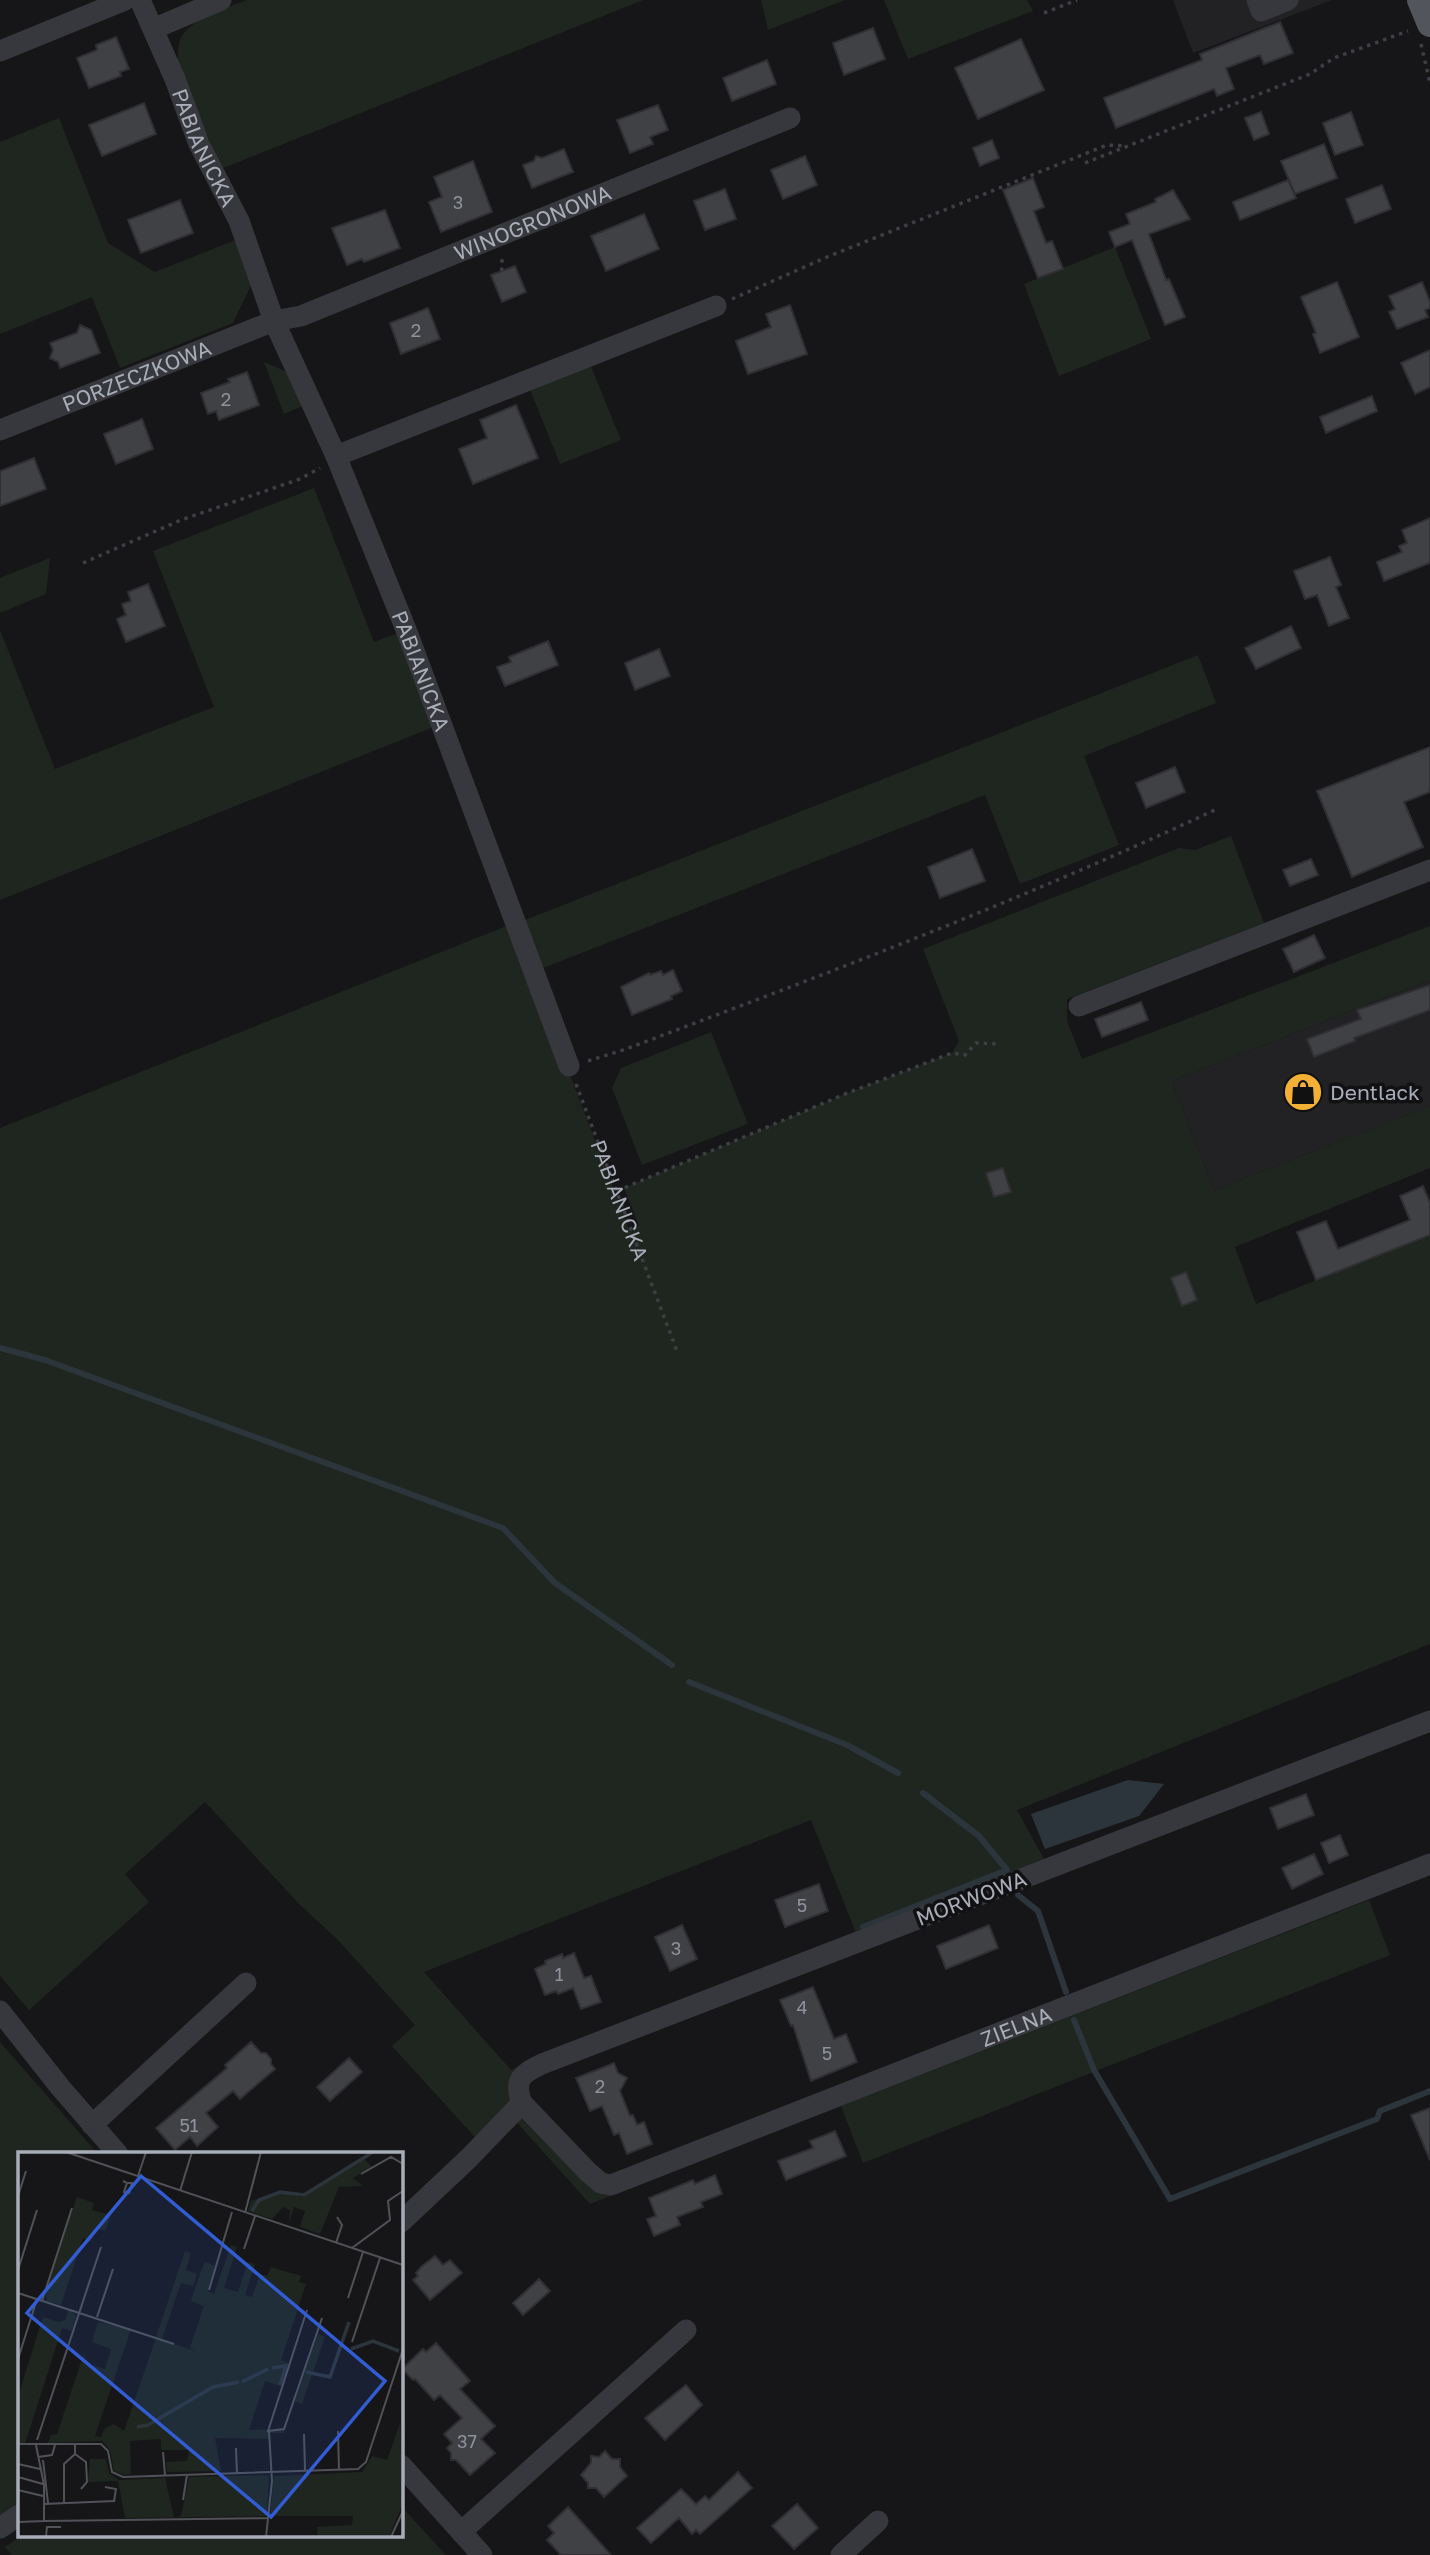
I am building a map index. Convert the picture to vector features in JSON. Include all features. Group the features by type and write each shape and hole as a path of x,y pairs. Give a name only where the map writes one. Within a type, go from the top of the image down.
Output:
{"main road":[{"path":"1420,0 1430,23"}],"street":[{"path":"0,51 125,0"},
{"name":"PABIANICKA","path":"140,0 175,79 199,144 239,221 274,321 336,456 407,632 569,1066"},
{"path":"153,29 221,0"},
{"path":"1257,0 1261,11 1288,0"},
{"name":"WINOGRONOWA","path":"274,321 314,311 790,118"},
{"path":"336,456 716,306"},
{"name":"PORZECZKOWA","path":"0,430 274,321"},
{"path":"1080,1006 1430,870"},
{"name":"MORWOWA","path":"402,2221 469,2158 521,2093 524,2072 1430,1721"},
{"name":"ZIELNA","path":"521,2093 601,2183 611,2185 1430,1864"},
{"path":"92,2125 246,1983"},
{"path":"0,2011 116,2152"},
{"path":"461,2532 686,2330"},
{"path":"402,2466 482,2555"},
{"path":"0,2528 18,2516"},
{"path":"841,2555 878,2521"}],"path":[{"path":"1044,13 1077,0"},
{"path":"1085,163 1310,74 1334,58 1430,23"},
{"path":"716,306 827,257 1107,145 1126,146"},
{"path":"83,563 181,520 300,479 336,456"},
{"path":"569,1066 623,1050 893,949 1136,847 1219,808"},
{"path":"617,1191 845,1094 952,1053 965,1055 976,1043 998,1044"},
{"name":"PABIANICKA","path":"569,1066 677,1351"}],"shaded area":[{"path":"247,0 643,0 221,169 178,65 179,44 184,33 197,22"},
{"path":"761,0 845,0 768,30"},
{"path":"884,0 1027,0 1033,11 908,59"},
{"path":"1173,0 1332,0 1193,53"},
{"path":"59,118 108,243 155,272 238,239 254,279 233,323 120,368 92,297 0,334 0,142"},
{"path":"1115,247 1151,339 1059,376 1024,284"},
{"path":"264,362 292,374 305,405 284,414"},
{"path":"590,364 621,440 560,464 529,387"},
{"path":"314,488 374,642 401,632 436,726 0,900 0,630 55,769 214,707 153,551"},
{"path":"50,558 46,594 0,613 0,578"},
{"path":"1198,655 1216,703 1084,756 1119,845 1020,884 985,795 538,970 520,922"},
{"path":"1231,836 1264,923 1067,999 1067,1021 1082,1059 1430,926 1430,980 1172,1081 1214,1190 1430,1106 1430,1168 1235,1247 1256,1304 1430,1235 1430,1644 1017,1810 1044,1859 856,1933 811,1820 424,1972 511,2070 525,2064 519,2094 617,2193 590,2204 511,2116 482,2145 392,2046 415,2025 337,1939 299,1904 205,1802 125,1874 149,1902 29,2010 0,1976 0,1128 509,925 551,1025 629,1230 639,1226 624,1188 845,1094 952,1053 959,1041 923,949 1179,848 1195,850"},
{"name":"Dentlack","path":"1430,980 1430,1106 1214,1190 1172,1081"},
{"path":"711,1032 748,1124 642,1165 612,1088 621,1068"},
{"path":"1128,1780 1164,1784 1139,1816 1045,1849 1031,1814"},
{"path":"1369,1900 1390,1955 863,2163 841,2106"},
{"path":"0,2042 96,2152 18,2152 18,2504 0,2516"},
{"path":"402,2507 446,2555 12,2555 5,2547 18,2538 402,2538"}],"building":[{"path":"1280,22 1293,53 1264,64 1260,55 1226,68 1234,89 1217,96 1214,89 1116,128 1104,98 1202,60 1200,54"},
{"path":"873,28 885,59 844,75 833,43"},
{"path":"116,37 129,69 120,72 121,76 89,88 77,58 97,50 96,45"},
{"path":"1021,39 1044,90 978,119 955,68"},
{"path":"767,60 776,84 732,101 723,78"},
{"path":"144,103 156,134 102,156 89,125"},
{"path":"658,105 668,130 650,137 653,144 630,153 617,120"},
{"path":"1261,112 1269,134 1254,140 1245,118"},
{"path":"1351,112 1363,145 1335,155 1323,123"},
{"path":"992,140 999,158 980,166 973,148"},
{"path":"1324,144 1337,178 1295,194 1281,161"},
{"path":"564,149 573,172 532,188 523,165 534,161 536,156 542,158"},
{"path":"805,156 817,185 783,199 771,170"},
{"path":"473,161 492,212 441,232 429,202 442,197 434,177"},
{"path":"1033,178 1044,207 1034,211 1046,243 1052,241 1063,269 1038,278 1003,190"},
{"path":"1288,180 1296,198 1240,220 1233,202"},
{"path":"1382,185 1391,209 1355,223 1346,199"},
{"path":"725,189 736,219 705,230 694,201"},
{"path":"1173,190 1190,219 1149,234 1166,280 1169,279 1185,317 1165,325 1132,240 1115,247 1109,232 1130,224 1126,214 1156,202 1155,199"},
{"path":"180,200 193,233 141,253 128,220"},
{"path":"385,210 400,248 364,262 362,259 347,265 332,228"},
{"path":"644,214 659,249 606,271 591,236"},
{"path":"515,266 526,292 502,302 491,275"},
{"path":"1337,282 1359,337 1320,353 1313,334 1316,333 1301,297"},
{"path":"1422,282 1430,302 1430,308 1425,310 1428,317 1397,329 1389,312 1395,309 1389,296"},
{"path":"790,305 807,354 748,374 736,341 771,327 766,314"},
{"path":"428,308 440,339 401,354 390,323"},
{"path":"80,325 91,330 100,353 60,368 58,362 50,358 53,350 50,343 77,333"},
{"path":"1430,350 1430,387 1415,394 1401,363"},
{"path":"247,372 259,405 219,420 216,411 208,414 201,393"},
{"path":"1372,396 1377,411 1326,433 1320,417"},
{"path":"516,405 538,458 473,484 459,449 487,438 480,420"},
{"path":"142,419 153,449 116,464 104,434"},
{"path":"34,458 46,489 0,506 0,471"},
{"path":"1430,518 1430,563 1384,581 1377,562 1402,552 1399,546 1407,543 1402,530"},
{"path":"1330,557 1341,585 1336,587 1349,618 1329,626 1317,595 1305,599 1294,571"},
{"path":"148,584 165,626 126,642 117,619 126,615 122,604 131,601 128,592"},
{"path":"1291,626 1301,648 1256,669 1245,648"},
{"path":"548,641 558,665 505,686 497,667 511,662 509,657"},
{"path":"659,649 670,676 635,690 625,663"},
{"path":"1430,747 1430,792 1404,802 1423,847 1352,877 1317,791"},
{"path":"1175,767 1185,792 1146,808 1136,783"},
{"path":"972,849 985,881 940,898 928,867"},
{"path":"1311,859 1318,875 1290,886 1283,870"},
{"path":"1314,935 1325,958 1294,972 1283,949"},
{"path":"673,970 682,991 671,996 672,999 632,1015 621,987 649,973 650,975 661,971 663,975"},
{"path":"1430,985 1430,1010 1354,1038 1355,1041 1314,1057 1307,1039 1361,1019 1357,1010"},
{"path":"1141,1002 1148,1020 1102,1037 1095,1019"},
{"path":"1003,1168 1011,1192 994,1197 986,1173"},
{"path":"1423,1186 1430,1203 1430,1235 1316,1280 1297,1232 1326,1221 1338,1249 1410,1220 1400,1196"},
{"path":"1186,1272 1197,1300 1182,1306 1171,1278"},
{"path":"1306,1794 1314,1815 1278,1829 1270,1808"},
{"path":"1340,1835 1348,1855 1329,1863 1321,1843"},
{"path":"1314,1854 1323,1874 1292,1889 1282,1868"},
{"path":"819,1884 828,1911 785,1927 775,1900"},
{"path":"682,1925 697,1959 670,1971 655,1937"},
{"path":"989,1925 998,1948 946,1969 937,1946"},
{"path":"574,1953 584,1978 591,1976 601,2002 581,2009 573,1988 558,1994 556,1991 545,1995 535,1969 546,1964 545,1961 562,1954 563,1958"},
{"path":"813,1987 834,2039 846,2034 857,2062 811,2081 793,2025 791,2026 780,2000"},
{"path":"251,2042 261,2053 266,2053 275,2069 240,2099 233,2091 206,2113 218,2127 197,2146 190,2137 175,2150 156,2128 227,2068 225,2065"},
{"path":"349,2058 362,2072 330,2101 317,2087"},
{"path":"614,2063 618,2073 627,2078 620,2091 630,2116 633,2115 637,2125 644,2122 652,2144 627,2154 619,2133 614,2135 602,2106 590,2111 576,2078"},
{"path":"1430,2108 1430,2160 1411,2115"},
{"path":"835,2131 846,2156 786,2180 778,2161 813,2148 810,2141"},
{"path":"715,2175 722,2194 701,2202 703,2207 677,2217 680,2225 654,2236 647,2219 656,2216 649,2198 693,2180 695,2184"},
{"path":"435,2256 443,2265 450,2260 462,2273 430,2300 413,2280 418,2276 416,2273 421,2267"},
{"path":"539,2279 550,2291 523,2315 513,2303"},
{"path":"436,2343 470,2381 460,2389 495,2426 481,2439 495,2453 470,2475 456,2460 451,2460 451,2453 447,2448 452,2443 444,2434 462,2418 440,2395 434,2400 402,2369 423,2349 426,2352"},
{"path":"686,2385 702,2405 665,2440 645,2418"},
{"path":"605,2451 612,2459 620,2459 620,2467 627,2476 604,2497 596,2488 588,2488 588,2483 581,2475 591,2463 591,2456 599,2457"},
{"path":"738,2472 752,2488 700,2534 696,2530 692,2534 679,2518 651,2543 637,2528 681,2489 696,2504 705,2496 709,2500"},
{"path":"797,2504 818,2528 794,2549 772,2526"},
{"path":"568,2507 611,2555 561,2555 547,2540 554,2533 548,2526"}],"waterway":[{"path":"0,1348 45,1360 503,1528 555,1583 672,1665"},
{"path":"689,1682 847,1745 898,1773"},
{"path":"863,1927 1007,1870 979,1836 923,1793"},
{"path":"1018,1895 1038,1911 1066,1992"},
{"path":"1074,2020 1094,2070 1170,2199 1377,2119 1380,2111 1430,2091"}],"place":[{"name":"Dentlack","path":"1303,1092"}]}
